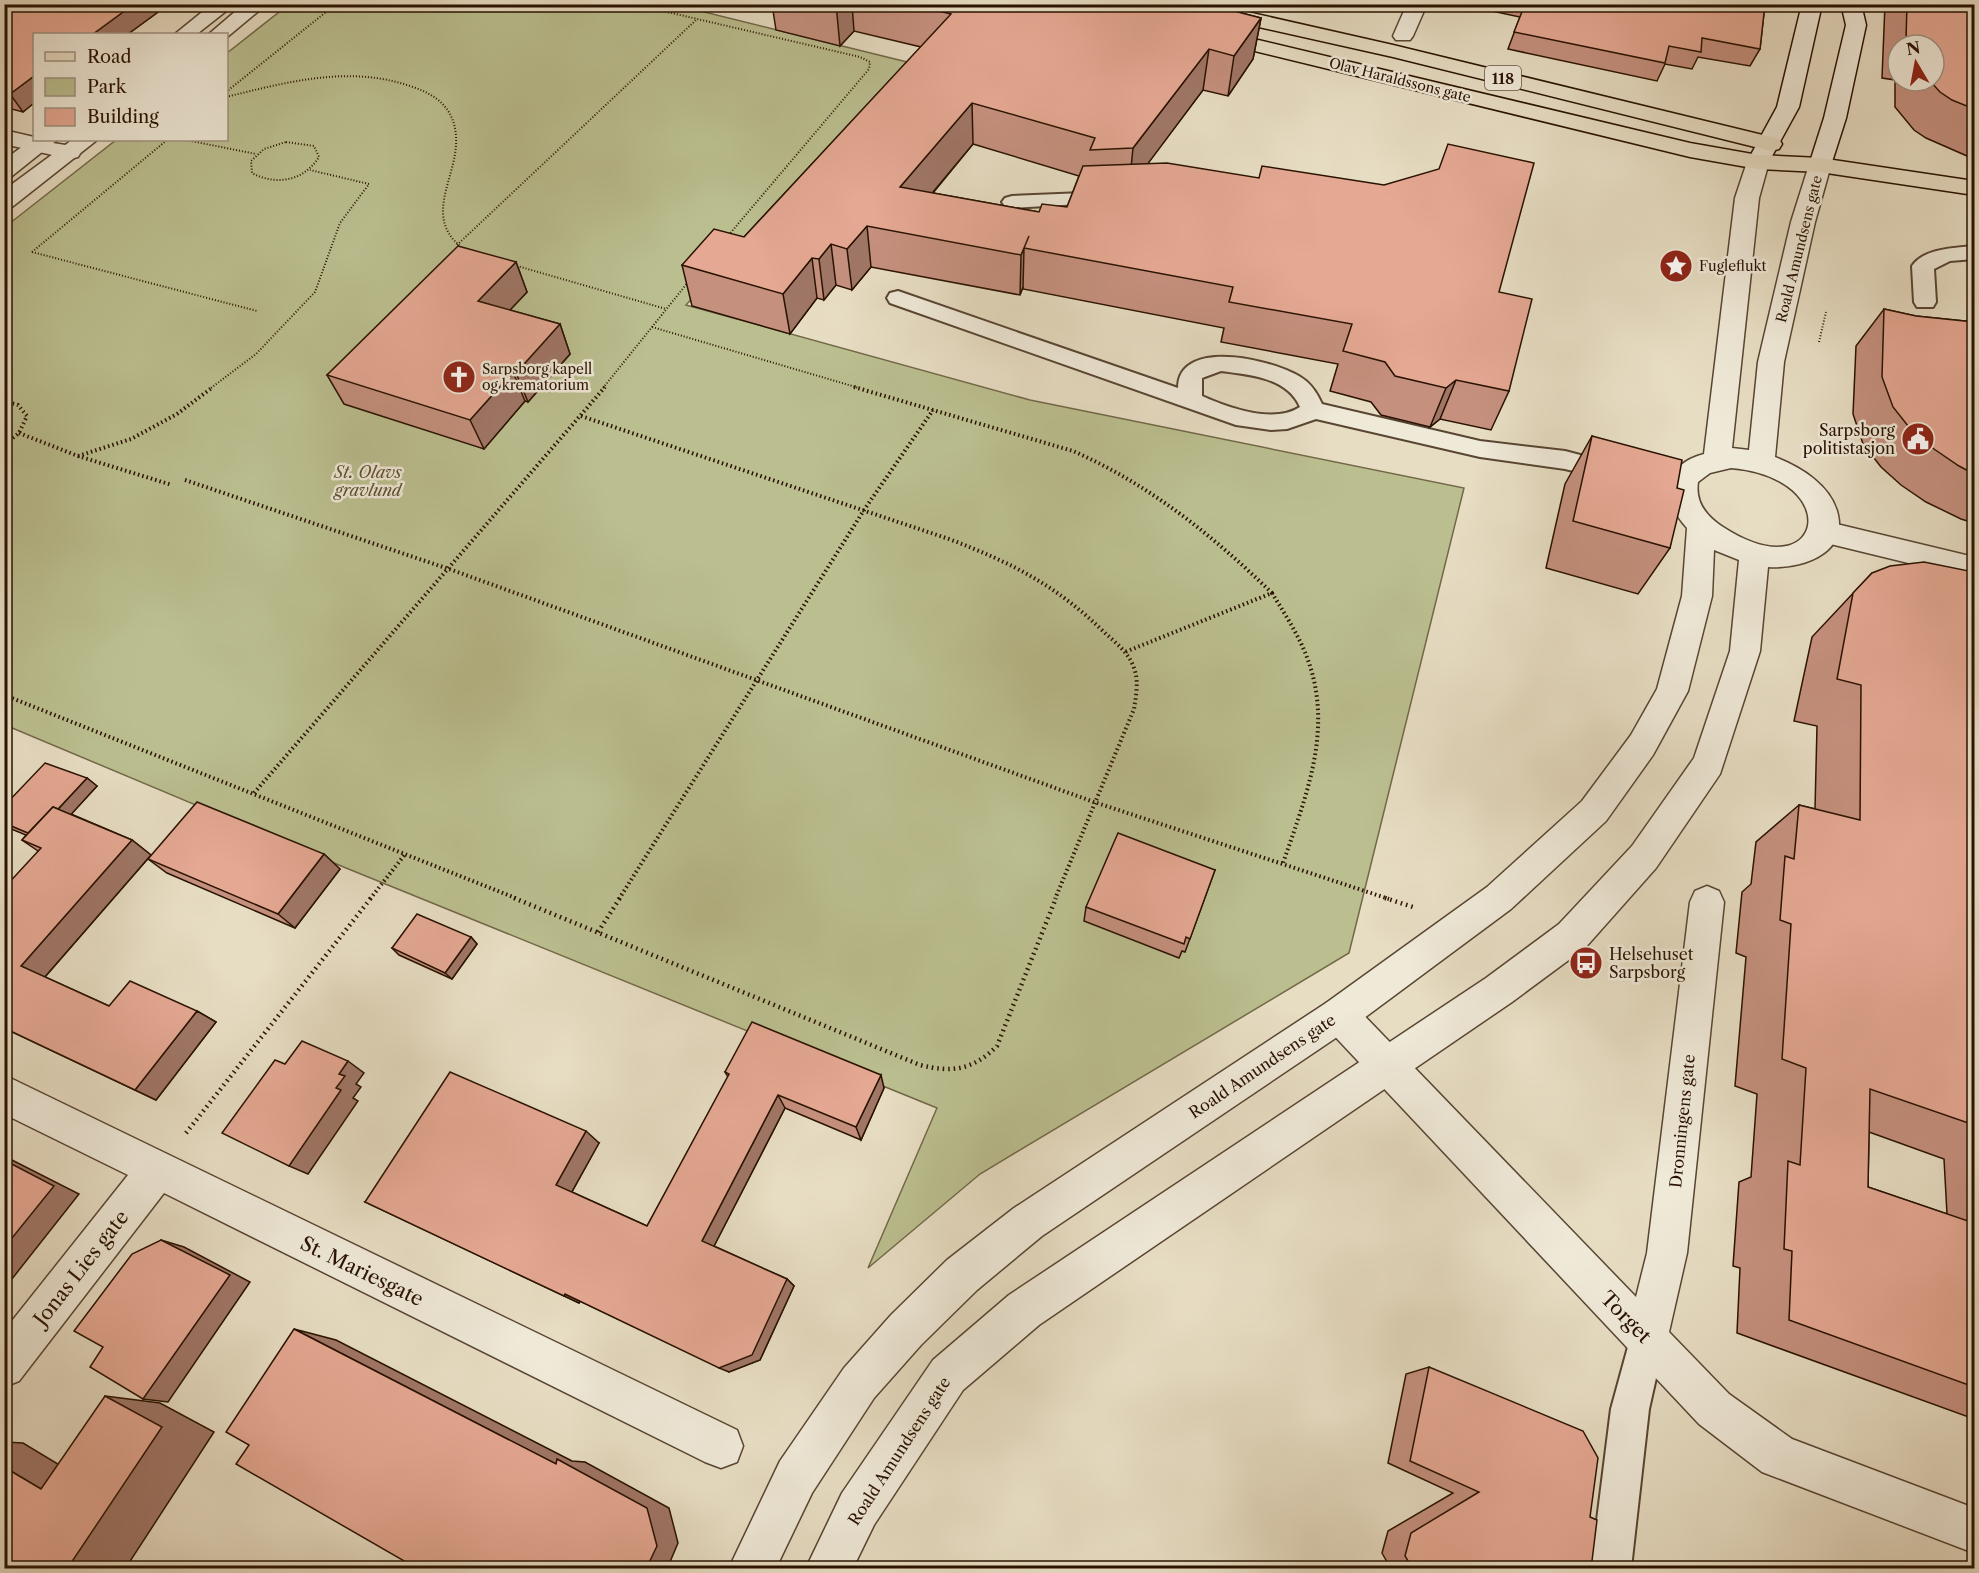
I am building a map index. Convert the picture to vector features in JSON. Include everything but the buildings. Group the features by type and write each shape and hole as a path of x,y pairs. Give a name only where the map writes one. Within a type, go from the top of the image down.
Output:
{"main road":[{"name":"Olav Haraldssons gate","path":"1183,4 1392,51 1763,152 1820,165 1974,188"},
{"name":"Olav Haraldssons gate","path":"1194,30 1690,150 1763,152"}],"street":[{"path":"186,33 225,4"},
{"path":"220,33 257,4"},
{"path":"1403,36 1417,4"},
{"path":"1717,459 1747,198 1763,152 1788,107 1812,4"},
{"name":"Roald Amundsens gate","path":"1761,462 1771,362 1804,215 1835,118 1856,25 1851,4"},
{"path":"4,137 33,141"},
{"path":"4,171 43,142 78,146"},
{"path":"4,202 78,146"},
{"path":"1731,458 1761,462 1797,480 1811,492 1820,505 1825,519 1824,532 1817,543 1791,556 1754,555 1734,549 1701,528 1673,486 1686,478 1693,469 1717,459 1731,458"},
{"name":"Roald Amundsens gate","path":"752,1569 796,1477 859,1383 906,1330 962,1275 1028,1222 1339,1016 1452,930 1499,898 1594,811 1642,745 1672,691 1697,596 1701,528"},
{"path":"1824,532 1974,568"},
{"name":"Roald Amundsens gate","path":"829,1569 858,1509 948,1374 1024,1310 1499,990 1572,936 1644,857 1708,764 1745,651 1754,555"},
{"name":"Dronningens gate","path":"1647,1338 1667,1253 1707,902"},
{"name":"Torget","path":"1339,1016 1714,1409 1779,1456 1974,1530"},
{"name":"St. Mariesgate","path":"4,1094 720,1446"},
{"name":"Jonas Lies gate","path":"4,1366 157,1170"}],"lane":[{"path":"1012,202 1125,198"},
{"path":"1925,302 1923,266 1946,255 1974,254"},
{"path":"898,298 1192,400 1214,412 1258,420 1293,420 1306,417 1313,410"},
{"path":"1192,400 1188,389 1191,376 1201,366 1221,363 1270,372 1288,379 1301,389 1311,402 1313,410"},
{"path":"1313,410 1480,449 1565,460 1631,476"},
{"path":"1611,1569 1629,1409 1647,1338"}],"path":[{"path":"228,90 336,4"},
{"path":"633,4 860,57 870,62 869,69 722,242"},
{"path":"457,245 696,19"},
{"path":"228,97 316,77 359,74 402,82 438,97 451,120 456,136 455,153 442,218 446,231 457,245 464,249"},
{"path":"166,141 32,252 257,311"},
{"path":"191,141 256,154 286,142 306,143 314,146 319,157 310,170 290,179 278,181 258,178 249,168 256,154"},
{"path":"78,456 131,439 177,414 256,354 315,291 340,224 369,184 310,170"},
{"path":"506,263 666,309"},
{"path":"254,793 582,416 692,278"},
{"path":"1814,350 1823,334 1828,301"},
{"path":"652,327 1073,451 1122,473 1196,524 1230,552 1272,593 1291,621 1308,656 1317,684 1322,718 1314,775 1283,863"},
{"path":"4,401 23,408 27,416 19,433 4,445"},
{"path":"598,932 864,510 933,410"},
{"path":"4,695 406,853 920,1065 958,1072 987,1058 997,1047 1094,802 1134,709 1137,685 1134,668 1125,652 1076,604 1040,580 1001,559 864,510 582,416"},
{"path":"19,433 78,456 172,485"},
{"path":"185,480 449,570 1094,802 1416,908 1452,930"},
{"path":"1125,652 1272,593"},
{"path":"157,1170 406,853"}],"green space":[{"name":"St. Olavs gravlund","path":"288,5 676,5 907,62 686,305 1030,400 1464,488 1349,953 980,1174 868,1268 937,1108 346,868 5,725 5,227 115,141 228,141 228,52"}],"place":[{"name":"Fugleflukt","path":"1676,266"},
{"name":"Sarpsborg kapell og krematorium","path":"459,377"},
{"name":"Sarpsborg politistasjon","path":"1918,439"},
{"name":"Helsehuset Sarpsborg","path":"1586,963"}]}
